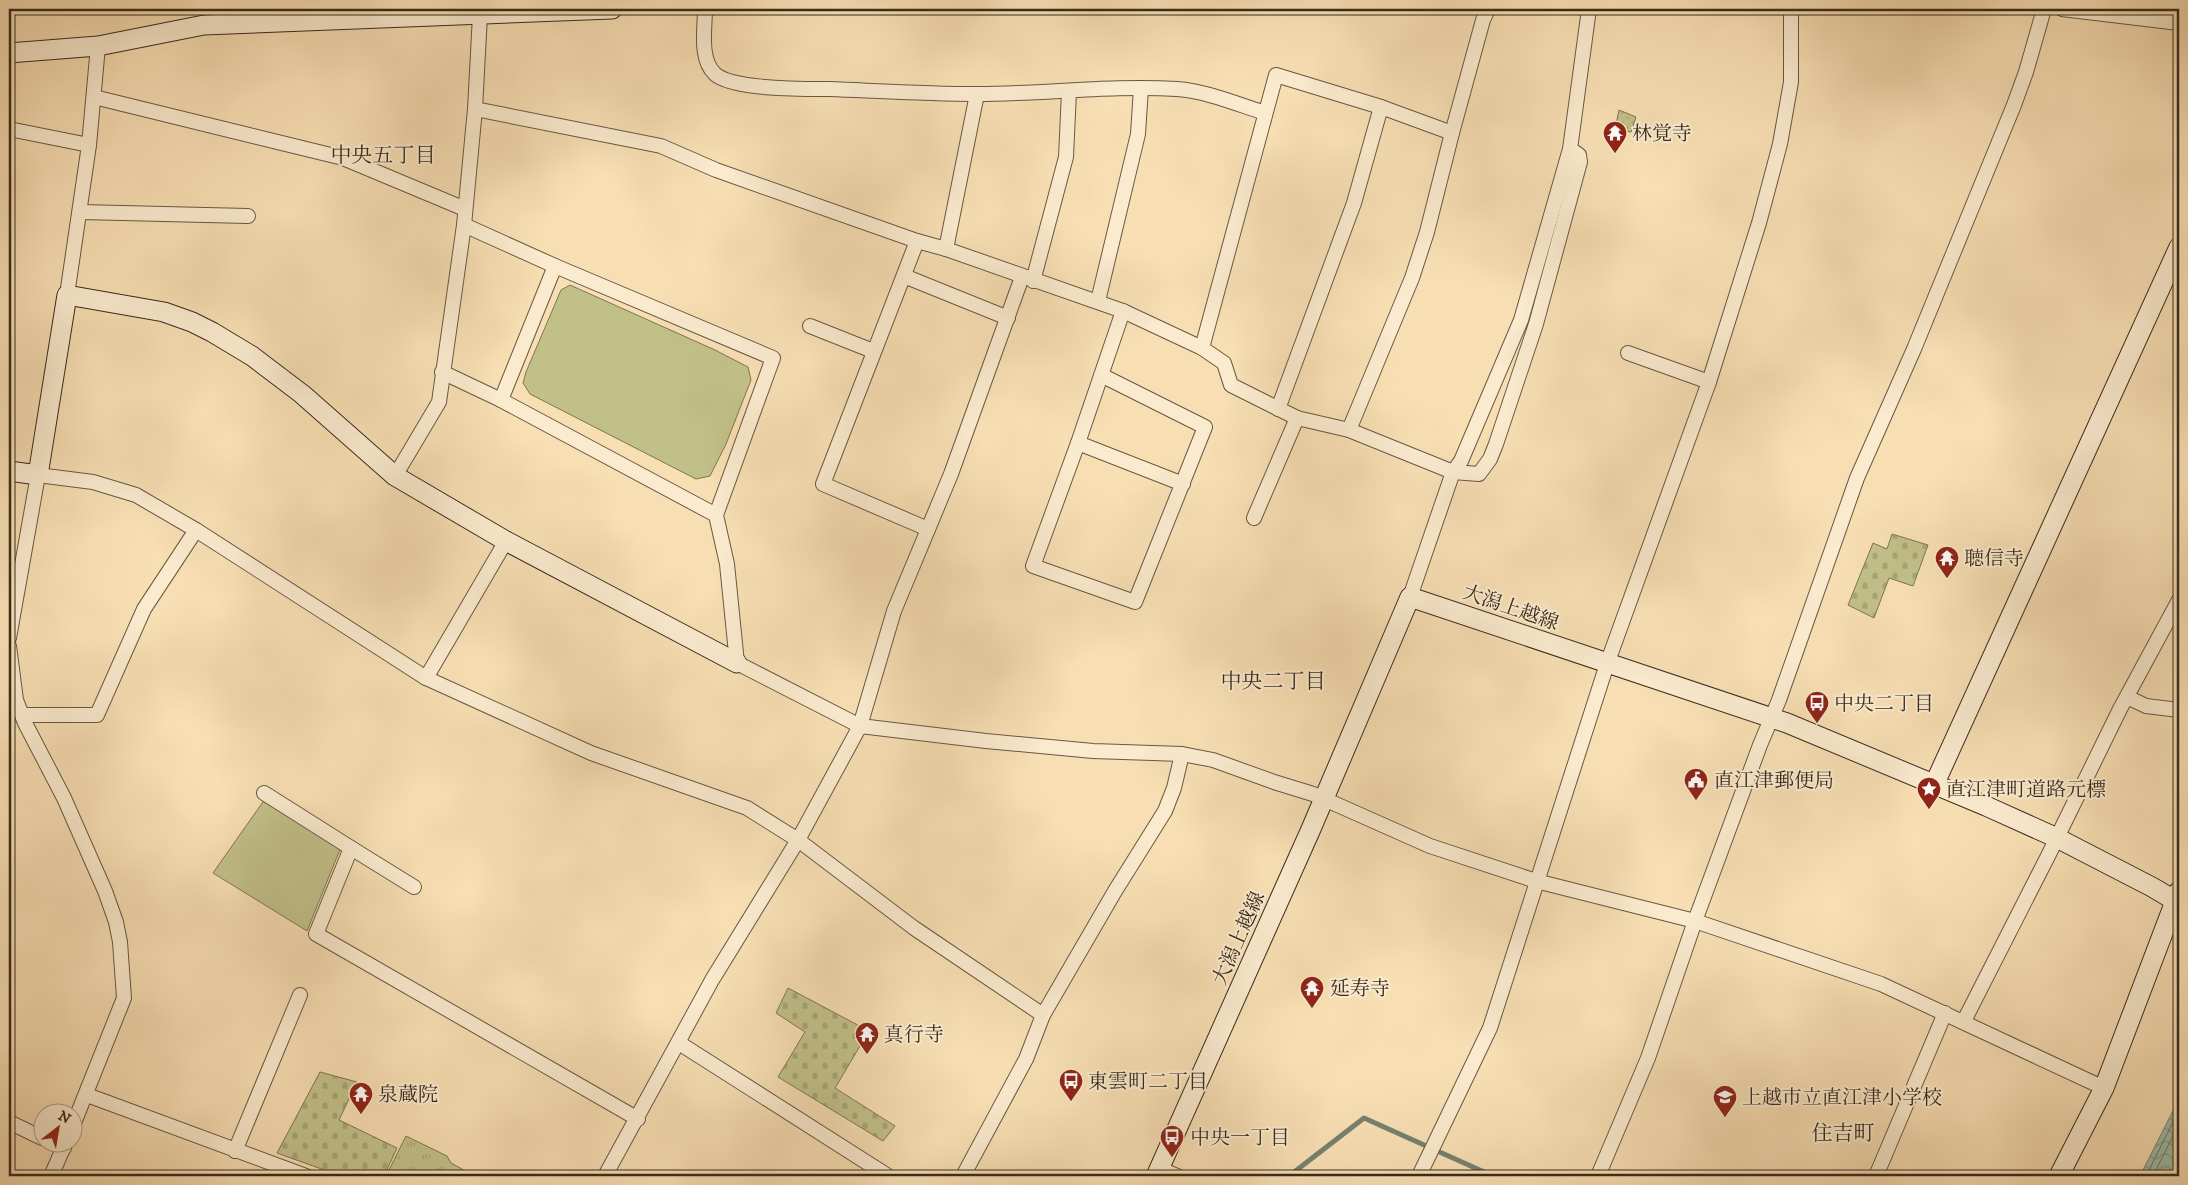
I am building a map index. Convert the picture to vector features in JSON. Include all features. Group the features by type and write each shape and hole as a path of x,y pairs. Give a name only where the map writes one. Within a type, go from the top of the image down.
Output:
{"street":[{"path":"9,53 98,46 204,25 612,9"},
{"path":"705,9 705,54 708,65 715,74 725,80 792,88 977,94 1141,88 1180,90 1265,113"},
{"path":"1349,430 1412,278 1427,232 1482,20 1488,9"},
{"path":"1410,597 1453,472 1461,461 1521,320 1570,149 1589,9"},
{"path":"1419,1176 1490,1028 1607,664 1709,382 1759,223 1780,144 1791,82 1791,9"},
{"path":"1598,1176 1648,1058 1695,921 1772,718 1857,478 1914,349 2014,105 2026,72 2044,9"},
{"path":"2062,9 2179,23"},
{"path":"395,476 439,402 466,209 475,109 480,15"},
{"path":"9,638 38,475 80,212 89,145 98,46"},
{"path":"1202,348 1276,76 1381,107 1452,133"},
{"path":"1098,301 1138,134 1141,88"},
{"path":"605,1176 741,930 798,840 860,726 894,611 951,474 1008,318 1028,279 1066,157 1069,91"},
{"path":"946,249 977,94"},
{"path":"94,97 343,158 466,209"},
{"path":"1278,409 1354,203 1381,107"},
{"path":"475,109 661,146 716,170 917,241 946,249 1028,279 1098,301 1202,348 1224,363 1231,385 1297,418 1349,430 1453,472 1479,474 1490,459 1496,444 1536,324 1577,176 1579,155 1570,149"},
{"path":"9,129 89,145"},
{"path":"80,212 248,216"},
{"path":"464,225 555,266 773,358 716,515 727,564 737,663"},
{"path":"917,241 823,484 928,529"},
{"path":"1934,785 2179,247"},
{"path":"501,400 555,266"},
{"path":"904,276 1008,318"},
{"path":"67,295 164,312 192,322 212,332 252,356 294,388 395,476 506,541 860,726 1092,751 1182,754 1213,760 1323,799 1430,846 1536,881 1695,921 1881,984 1964,1021 2104,1088"},
{"path":"1101,375 1205,427 1135,602 1033,566 1078,443 1122,311"},
{"path":"810,326 873,352"},
{"path":"1628,353 1709,382"},
{"path":"442,372 501,400 716,515"},
{"path":"1254,518 1297,418"},
{"path":"1078,443 1183,484"},
{"path":"9,470 93,482 136,495 196,530 426,678 591,753 747,808 798,840 914,928 1043,1015"},
{"path":"23,715 98,715 144,609 196,530"},
{"path":"426,678 506,541"},
{"name":"大潟上越線","path":"1158,1173 1410,597 1772,718 2057,838 2152,887 2178,898"},
{"path":"1964,1021 2127,697 2179,600"},
{"path":"9,646 16,700 64,798 105,890 116,922 120,942 124,998 82,1106"},
{"path":"2127,697 2146,706 2179,710"},
{"path":"962,1176 1026,1059 1043,1015 1115,891 1165,811 1174,788 1182,754"},
{"path":"264,792 414,887"},
{"path":"351,848 316,934 638,1119"},
{"path":"2059,1176 2104,1088 2178,898"},
{"path":"236,1151 300,995"},
{"path":"1876,1176 1945,1013"},
{"path":"679,1043 888,1176"},
{"path":"87,1095 306,1176"},
{"path":"9,1122 32,1133"},
{"path":"51,1176 58,1152"},
{"path":"1158,1173 1177,1176"}],"green space":[{"path":"1619,110 1636,117 1631,132 1615,129"},
{"path":"570,285 715,350 748,367 751,380 726,444 710,476 696,479 530,394 523,383 526,372 561,290"},
{"path":"1892,534 1928,545 1913,586 1889,578 1874,618 1848,605 1873,543 1887,549"},
{"path":"265,799 341,847 307,931 213,873"},
{"path":"788,988 869,1031 835,1088 895,1126 883,1141 778,1077 805,1032 776,1013"},
{"path":"320,1072 357,1082 339,1120 397,1148 384,1176 341,1176 277,1153"},
{"path":"406,1136 447,1156 451,1163 471,1174 470,1176 386,1176"}],"water":[{"path":"2179,1099 2179,1176 2140,1176"}],"waterway":[{"path":"1289,1176 1364,1118 1493,1176"}],"place":[{"name":"林覚寺","path":"1615,154"},
{"name":"聴信寺","path":"1947,579"},
{"name":"中央二丁目","path":"1817,724"},
{"name":"直江津郵便局","path":"1696,801"},
{"name":"直江津町道路元標","path":"1929,810"},
{"name":"延寿寺","path":"1312,1009"},
{"name":"真行寺","path":"867,1055"},
{"name":"東雲町二丁目","path":"1071,1102"},
{"name":"泉蔵院","path":"361,1115"},
{"name":"上越市立直江津小学校","path":"1725,1118"},
{"name":"中央一丁目","path":"1172,1158"}],"district":[{"name":"中央五丁目","path":"383,155"},
{"name":"中央二丁目","path":"1273,681"},
{"name":"住吉町","path":"1843,1133"}]}
